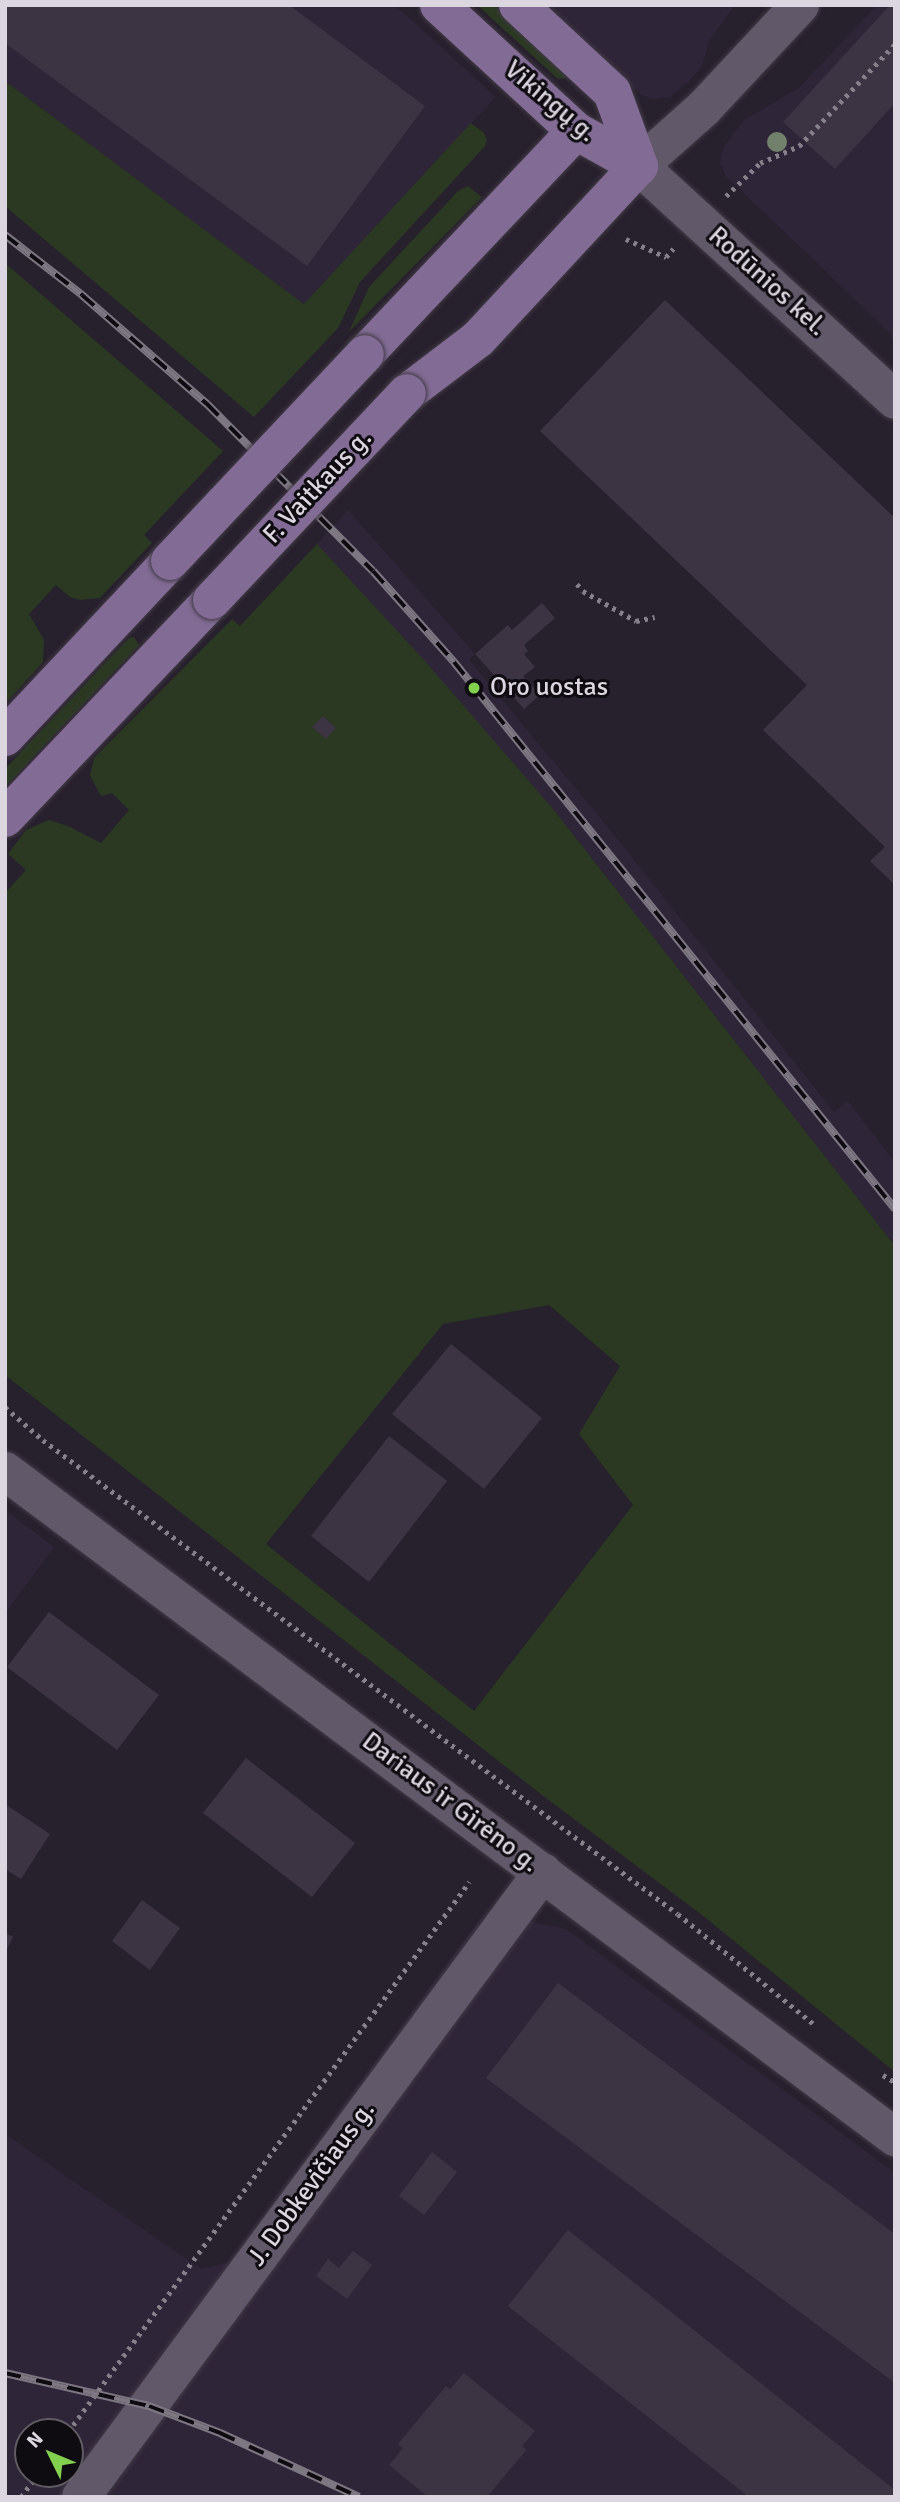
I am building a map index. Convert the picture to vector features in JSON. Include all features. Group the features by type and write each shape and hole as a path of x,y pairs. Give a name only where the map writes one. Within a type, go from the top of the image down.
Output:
{"main road":[{"name":"Vikingų g.","path":"439,5 576,131 639,166"},
{"name":"Vikingų g.","path":"518,5 612,92 639,166"},
{"path":"5,737 576,131"},
{"name":"F. Vaitkaus g.","path":"5,818 407,393 478,339 639,166"}],"street":[{"path":"639,166 704,108 800,5"},
{"name":"Rodūnios kel.","path":"639,166 895,400"},
{"name":"Dariaus ir Girėno g.","path":"5,1471 895,2137"},
{"name":"J. Dobkevičiaus g.","path":"81,2497 543,1872"}],"path":[{"path":"617,241 627,239 666,257 700,220 760,163 799,146 895,44"},
{"path":"577,584 583,591 635,621 655,617"},
{"path":"5,1407 43,1440 678,1914 824,2032"},
{"path":"78,2418 469,1882"},
{"path":"876,2071 895,2082"}],"shaded area":[{"path":"5,5 395,5 496,97 304,304 5,81"},
{"path":"542,5 735,5 710,39 702,66 689,81 670,97 652,99 641,95"},
{"path":"877,5 895,5 895,353 890,333 726,176 720,163 723,148 743,121 800,87"},
{"path":"348,510 475,654 469,660 607,826 834,1112 848,1101 895,1163 895,1246 554,810 317,544"},
{"path":"5,1510 54,1547 5,1613"},
{"path":"486,1912 566,1929 895,2173 895,2497 5,2497 5,2134 201,2269 229,2262"}],"green space":[{"path":"477,5 494,5 565,70 566,78 558,79"},
{"path":"5,81 304,304 471,123 484,133 487,140 485,146 360,282 338,328 254,417 5,206"},
{"path":"468,186 482,197 349,332 369,287 458,191"},
{"path":"5,263 223,451 144,535 152,543 100,598 80,600 70,597 56,585 29,614 44,640 43,662 5,704"},
{"path":"317,544 424,660 554,810 895,1246 895,2072 702,1915 542,1795 5,1375 5,893 26,870 8,854 26,830 49,820 68,826 101,843 129,810 112,793 102,796 99,793 90,775 94,758 232,619 240,626","holes":["549,1305 620,1366 579,1434 633,1505 474,1711 266,1544 443,1324"]},
{"path":"134,637 139,645 5,787 5,769 129,638"}],"building":[{"path":"5,5 289,5 425,106 307,266 5,43"},
{"path":"890,5 895,5 895,103 835,169 783,122"},
{"path":"665,300 895,518 895,885 870,861 885,847 763,730 807,685 540,431"},
{"name":"Oro uostas","path":"542,603 555,618 524,645 528,651 524,654 535,667 523,676 540,695 524,709 475,654 508,625 512,630"},
{"path":"323,716 336,728 326,739 312,727"},
{"path":"451,1344 542,1418 484,1489 392,1414"},
{"path":"389,1436 447,1481 369,1582 311,1536"},
{"path":"49,1612 159,1695 117,1750 7,1667"},
{"path":"246,1758 355,1843 312,1897 203,1813"},
{"path":"5,1804 50,1834 21,1879 5,1869"},
{"path":"142,1900 180,1928 150,1970 112,1941"},
{"path":"5,1933 13,1937 5,1953"},
{"path":"558,1983 895,2234 895,2383 486,2078"},
{"path":"432,2152 457,2172 424,2215 399,2196"},
{"path":"568,2230 895,2490 895,2497 749,2497 508,2306"},
{"path":"353,2251 372,2265 347,2299 316,2276 328,2259 339,2268"},
{"path":"464,2373 535,2431 522,2446 526,2450 487,2497 428,2497 389,2465 403,2448 398,2444 446,2386 450,2389"}],"railway":[{"path":"5,235 82,295 207,404 373,571 454,662 895,1209"},
{"path":"5,2373 149,2406 220,2433 359,2497"}],"place":[{"name":"Oro uostas","path":"474,688"}]}
